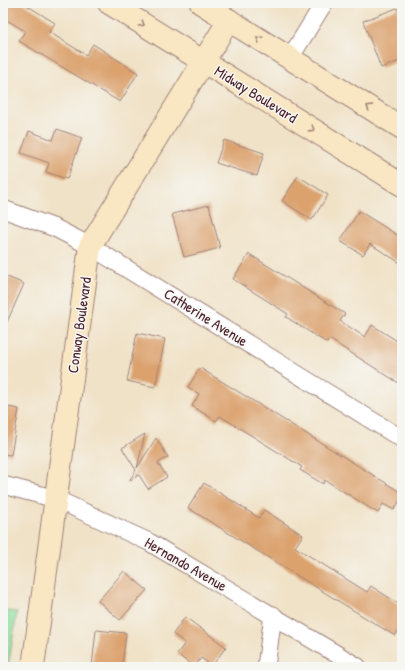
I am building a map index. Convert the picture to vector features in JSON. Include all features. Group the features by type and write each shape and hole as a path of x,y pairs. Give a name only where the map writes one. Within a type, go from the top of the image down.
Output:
{"street":[{"name":"Midway Boulevard","path":"109,3 402,185"},
{"path":"201,3 402,128"},
{"path":"290,58 324,3"},
{"name":"Conway Boulevard","path":"33,667 90,246 229,20"},
{"name":"Catherine Avenue","path":"3,209 55,228 90,246 402,439"},
{"name":"Hernando Avenue","path":"3,485 56,500 150,542 358,667"},
{"path":"266,667 273,615"}],"green space":[{"path":"3,611 17,612 8,667 3,667"}],"building":[{"path":"3,3 23,3 55,23 49,32 86,55 93,44 138,73 120,102 19,41 25,31 3,18"},
{"path":"397,8 402,21 402,60 381,68 363,21"},
{"path":"57,129 82,138 67,179 46,172 49,163 21,153 29,131 53,140"},
{"path":"224,140 264,153 257,176 216,163"},
{"path":"298,176 328,195 312,220 282,201"},
{"path":"209,205 220,248 184,257 172,214"},
{"path":"359,211 402,238 402,264 370,244 363,255 340,241"},
{"path":"249,254 345,314 340,321 365,337 372,325 402,344 402,385 329,339 327,343 286,317 288,314 233,279"},
{"path":"3,275 24,284 3,331"},
{"path":"137,333 165,339 155,387 127,381"},
{"path":"200,368 402,493 402,497 394,510 383,504 378,513 325,480 323,484 300,470 302,467 220,416 216,421 192,406 199,394 188,387"},
{"path":"3,406 19,409 11,455 3,454"},
{"path":"145,434 137,468 156,438 168,457 158,463 167,477 148,489 139,475 129,481 136,470 122,448"},
{"path":"204,483 259,518 264,510 303,535 295,547 367,592 371,586 402,606 402,625 395,636 188,508"},
{"path":"124,571 147,590 120,620 98,601"},
{"path":"185,617 226,647 212,666 201,658 194,667 177,654 185,643 173,634"},
{"path":"96,630 126,633 122,667 92,667"}]}
